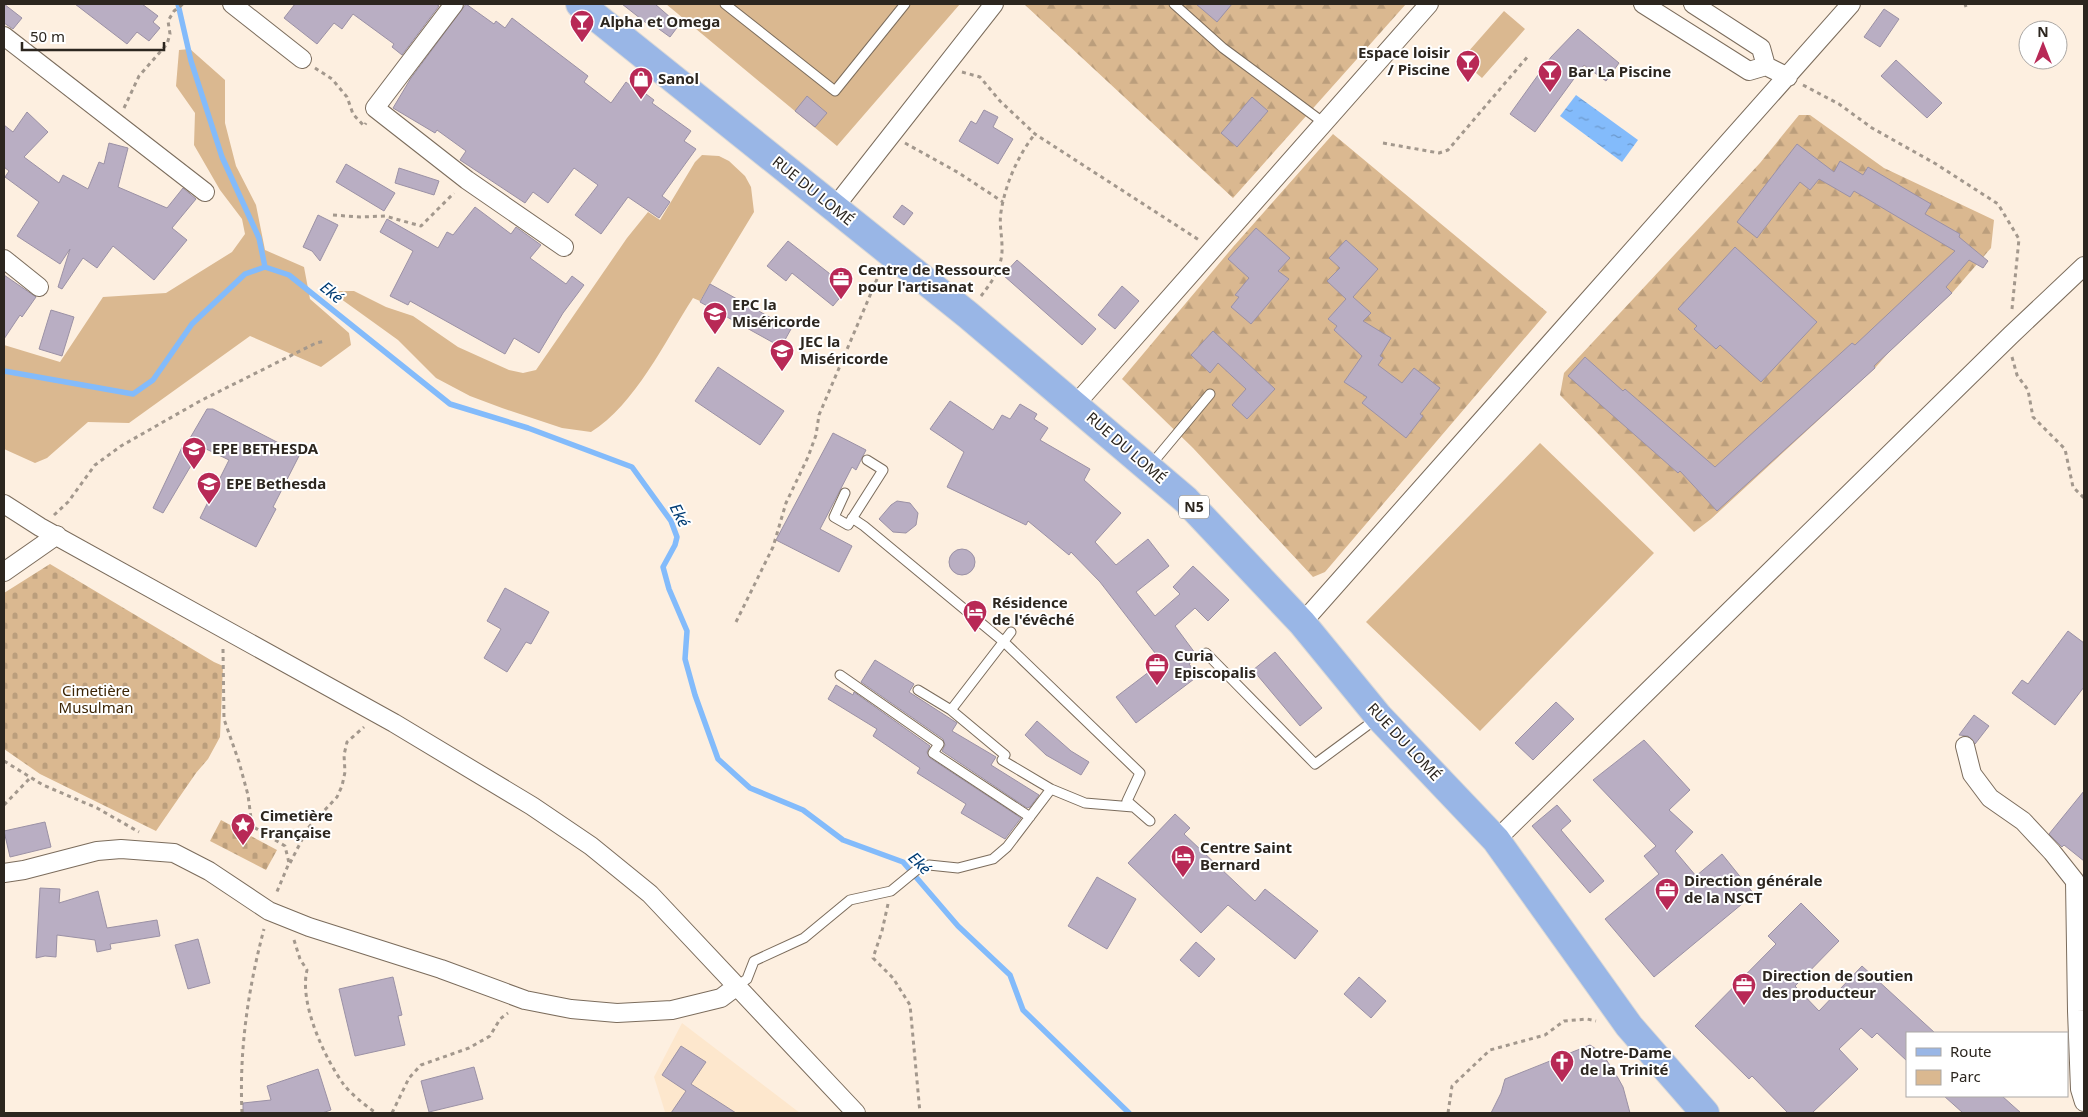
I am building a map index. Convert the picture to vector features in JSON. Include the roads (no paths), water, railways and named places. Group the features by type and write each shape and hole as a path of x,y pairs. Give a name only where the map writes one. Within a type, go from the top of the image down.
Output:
{"main road":[{"name":"RUE DU LOMÉ","path":"580,4 968,315 1186,500 1302,623 1379,717 1496,840 1629,1026 1705,1113"}],"street":[{"path":"232,4 302,59"},
{"path":"454,4 375,108 467,180 564,248"},
{"path":"834,208 994,4"},
{"path":"1075,405 1429,4"},
{"path":"1643,4 1749,71 1766,66 1788,77"},
{"path":"1692,4 1761,48 1766,66"},
{"path":"1302,623 1851,4"},
{"path":"4,36 205,192"},
{"path":"4,259 39,287"},
{"path":"1496,840 2011,335 2084,266"},
{"path":"4,504 40,526 380,714 532,806 590,846 650,894 816,1073 856,1113"},
{"path":"4,572 57,535"},
{"path":"1965,746 1972,774 1990,798 2023,821 2052,852 2075,881 2080,1089 2084,1102"},
{"path":"4,873 24,870 97,851 121,849 174,853 209,871 269,910 309,927 441,969 525,1000 571,1009 617,1013 672,1010 721,998 737,986"}],"lane":[{"path":"725,4 835,91 905,4"},
{"path":"1174,4 1223,48 1324,123"},
{"path":"1148,468 1210,394"},
{"path":"844,493 834,517 848,525 883,470 867,460"},
{"path":"852,518 1004,642 1140,773 1127,800 1150,821"},
{"path":"951,710 1011,632"},
{"path":"1206,654 1315,764 1379,717"},
{"path":"840,674 939,744 933,753 1030,817"},
{"path":"918,690 951,710 1005,755 1002,760 1051,789 1085,803 1133,806"},
{"path":"737,986 747,979 754,961 804,938 850,900 891,891 920,868 929,865 958,868 994,859 1007,847 1051,789"}],"water":[{"path":"1576,95 1638,140 1622,162 1560,116"}],"waterway":[{"path":"178,4 191,61 222,157 259,238 265,267"},
{"name":"Eké","path":"4,371 133,394 153,380 192,324 245,274 265,267 289,275 450,404 528,428 632,467 671,521 677,537 675,545 663,567 669,589 687,631 685,659 695,695 718,759 750,788 803,810 843,840 903,862 958,926 1010,975 1023,1010 1129,1113"}],"place":[{"name":"Alpha et Omega","path":"582,43"},
{"name":"Espace loisir / Piscine","path":"1468,83"},
{"name":"Bar La Piscine","path":"1550,93"},
{"name":"Sanol","path":"641,100"},
{"name":"Centre de Ressource pour l'artisanat","path":"841,300"},
{"name":"EPC la Miséricorde","path":"715,335"},
{"name":"JEC la Miséricorde","path":"782,372"},
{"name":"EPE BETHESDA","path":"194,470"},
{"name":"EPE Bethesda","path":"209,505"},
{"name":"Résidence de l'évêché","path":"975,633"},
{"name":"Curia Episcopalis","path":"1157,686"},
{"name":"Cimetière Française","path":"243,846"},
{"name":"Centre Saint Bernard","path":"1183,878"},
{"name":"Direction générale de la NSCT","path":"1667,911"},
{"name":"Direction de soutien des producteur","path":"1744,1006"},
{"name":"Notre-Dame de la Trinité","path":"1562,1083"}],"park label":[{"name":"Cimetière Musulman","path":"96,700"}]}
